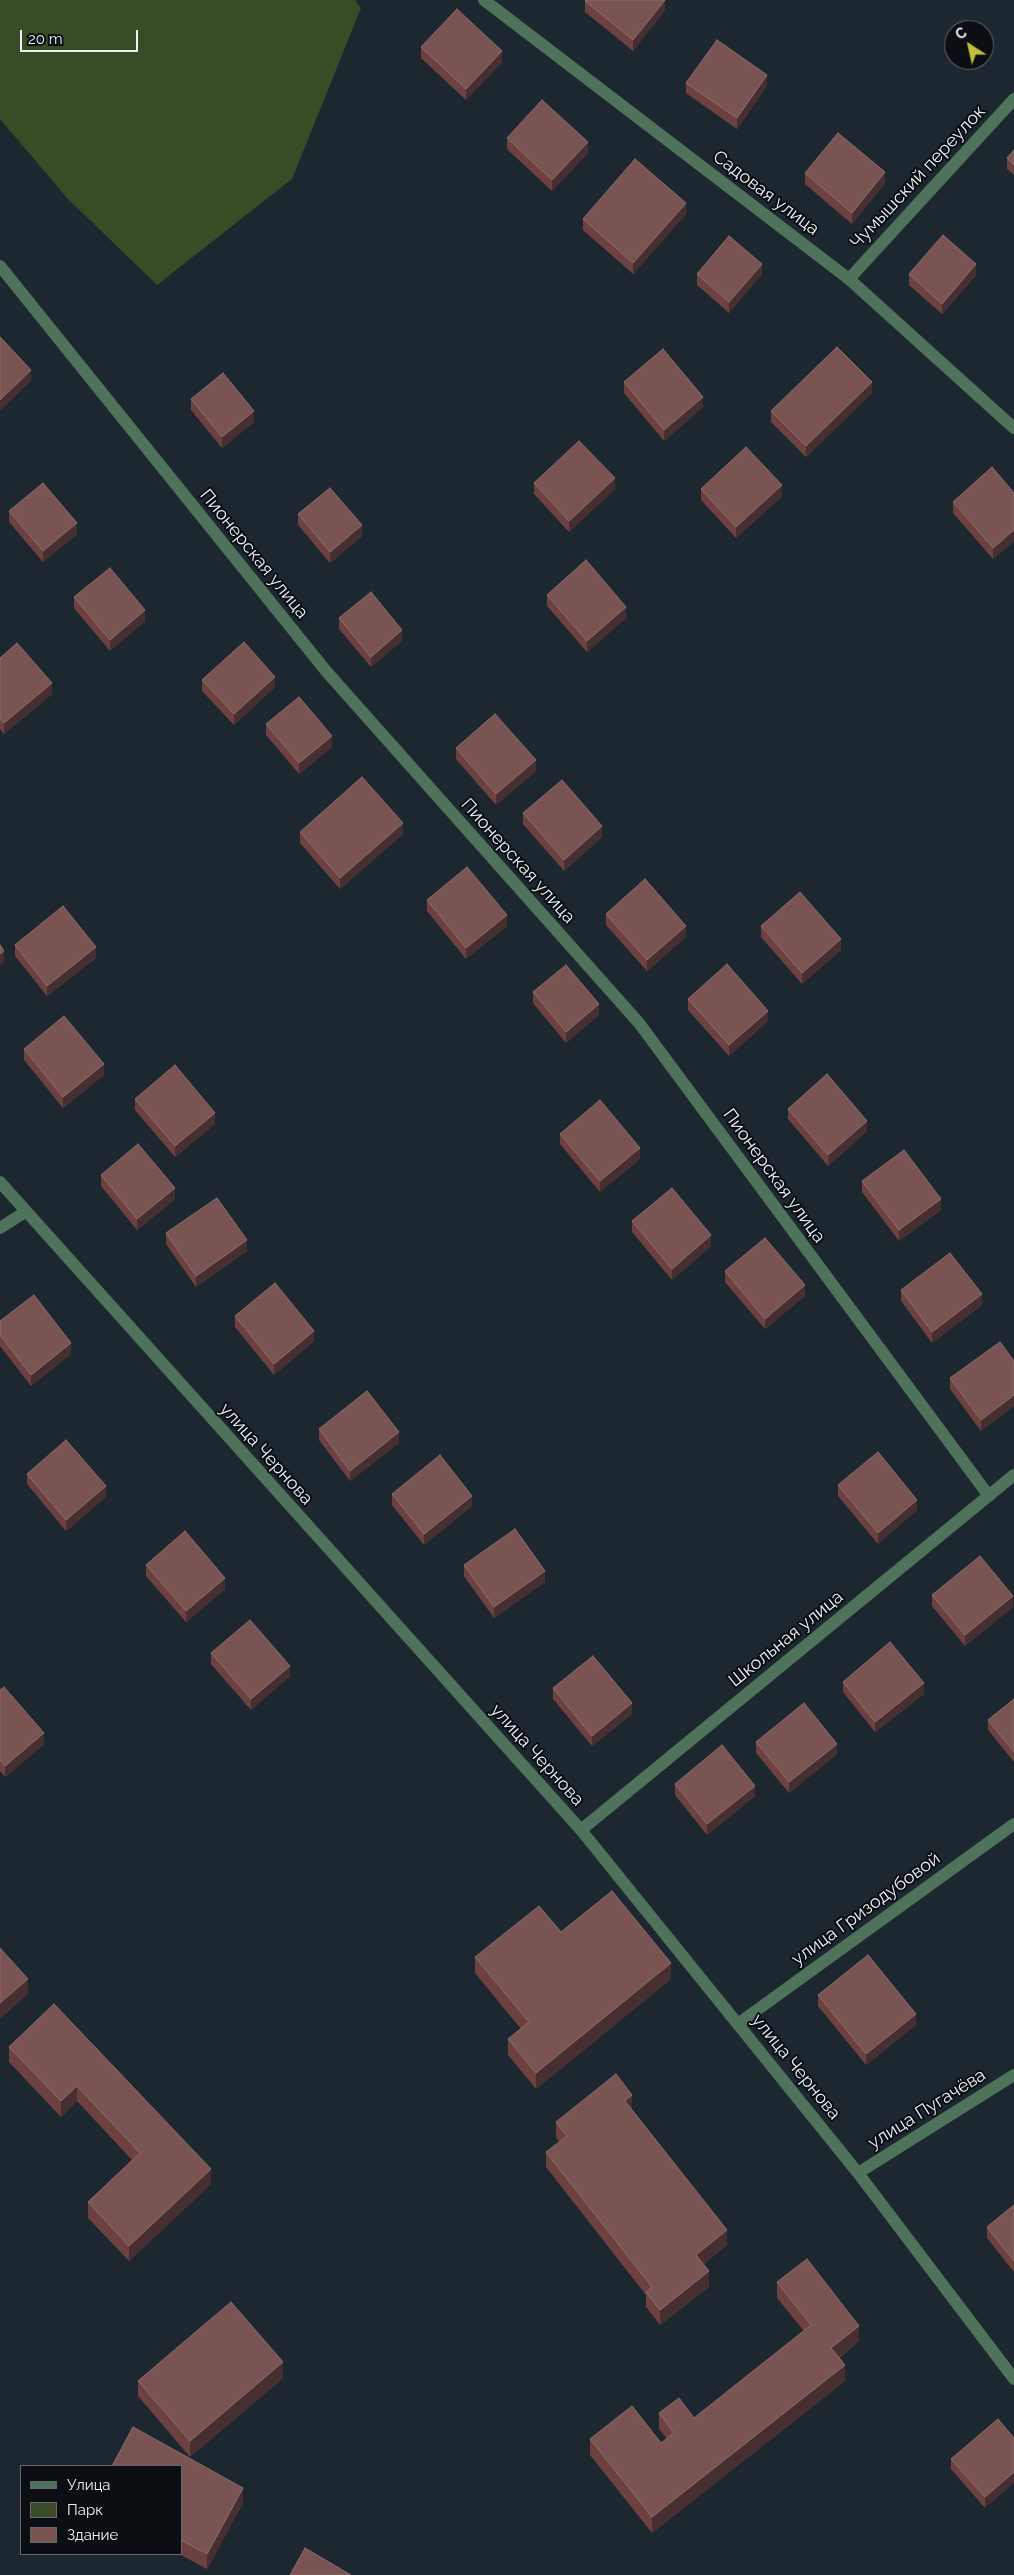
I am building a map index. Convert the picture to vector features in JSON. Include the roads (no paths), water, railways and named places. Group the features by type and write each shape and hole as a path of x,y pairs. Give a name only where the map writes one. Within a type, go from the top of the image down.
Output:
{"street":[{"name":"Садовая улица","path":"484,0 849,279 1014,428"},
{"name":"Чумышский переулок","path":"849,279 1014,99"},
{"name":"Пионерская улица","path":"0,266 326,671 639,1023 989,1496"},
{"name":"улица Чернова","path":"0,1182 581,1830 858,2173 1014,2380"},
{"path":"0,1228 25,1212"},
{"name":"Школьная улица","path":"581,1830 1014,1475"},
{"name":"улица Гризодубовой","path":"738,2023 1014,1824"},
{"name":"улица Пугачёва","path":"858,2173 1014,2075"}]}
